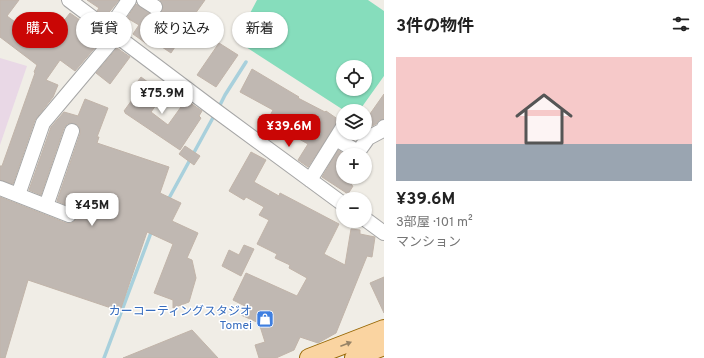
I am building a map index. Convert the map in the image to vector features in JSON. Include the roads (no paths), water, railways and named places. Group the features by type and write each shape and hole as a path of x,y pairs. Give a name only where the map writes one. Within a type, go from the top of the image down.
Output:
{"main road":[{"path":"309,358 384,329"},
{"path":"354,358 384,346"}],"street":[{"path":"69,0 86,12"},
{"path":"123,12 129,0"},
{"path":"132,46 336,199"},
{"path":"18,195 43,123 101,48"},
{"path":"372,136 382,130 384,127"},
{"path":"46,206 72,131"},
{"path":"310,180 336,139"},
{"path":"347,140 358,152 367,140"},
{"path":"0,188 69,215"},
{"path":"372,224 384,233"}],"waterway":[{"path":"218,109 246,62"},
{"path":"168,200 215,114"},
{"path":"104,358 152,230"}],"place":[{"name":"カーコーティングスタジオ Tomei","path":"265,319"}]}
